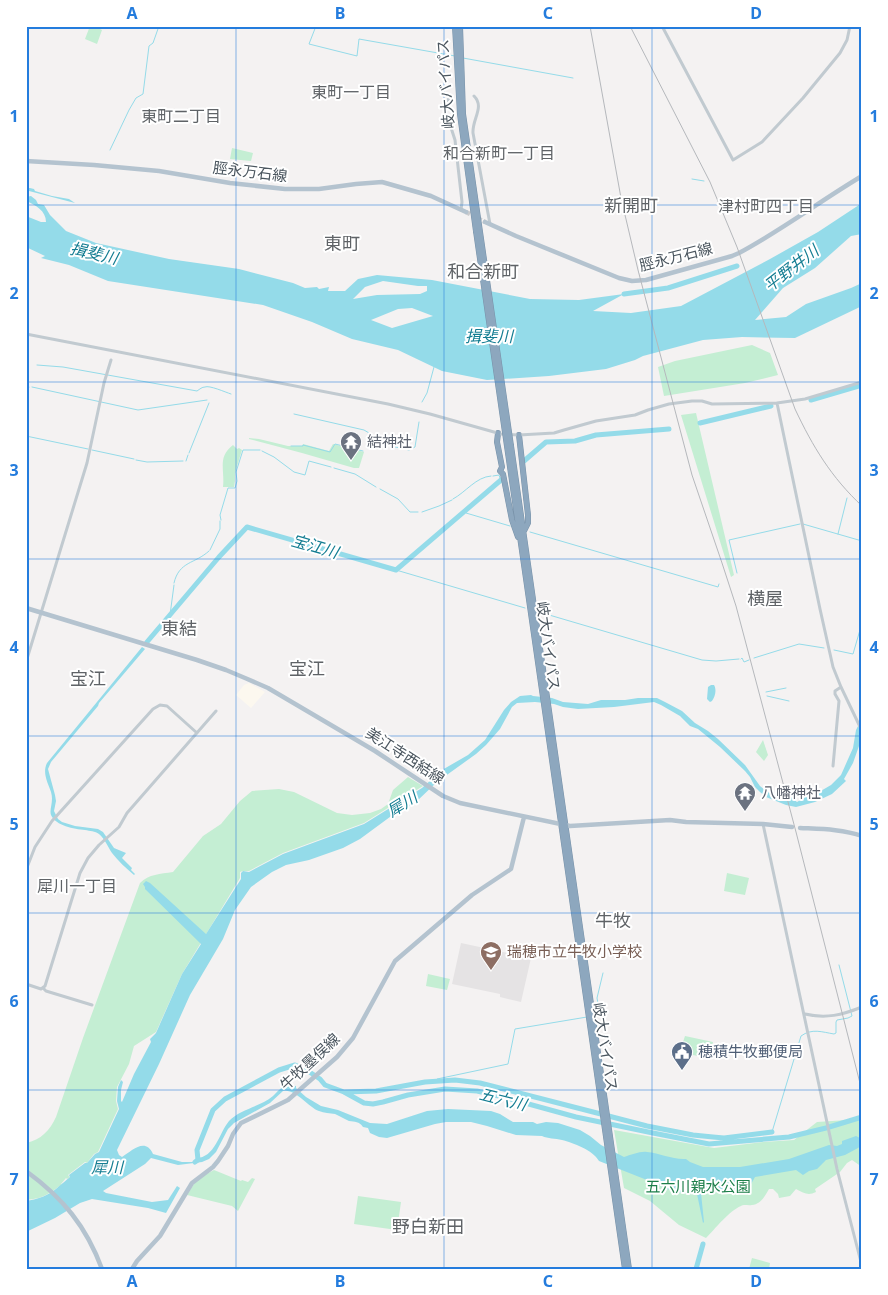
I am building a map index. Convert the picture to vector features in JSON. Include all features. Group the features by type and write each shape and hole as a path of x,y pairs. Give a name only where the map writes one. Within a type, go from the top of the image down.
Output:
{"highway":[{"name":"岐大バイパス","path":"455,26 460,114 523,531 586,1003 604,1109 625,1269"},
{"name":"岐大バイパス","path":"460,26 463,114 478,232"},
{"path":"498,433 502,467 500,471 503,474 512,520 517,536 520,539"},
{"path":"520,435 528,515 528,523 523,531"},
{"name":"岐大バイパス","path":"509,446 520,539 542,677"},
{"name":"岐大バイパス","path":"614,1181 629,1269"}],"main road":[{"name":"脛永万石線","path":"26,161 159,171 230,183 285,189 319,190 382,182 431,196 463,211"},
{"name":"脛永万石線","path":"487,223 619,278 632,281 646,280 739,253 862,176"},
{"name":"美江寺西結線","path":"26,608 226,670 268,688 375,751 433,790 460,803 563,825 670,820 792,827"},
{"name":"牛牧墨俣線","path":"132,1269 160,1236 192,1183 218,1161 237,1128 241,1124 288,1100 337,1057 354,1038 396,961 472,895 511,869 524,816"},
{"path":"800,828 850,832 862,836"},
{"path":"26,1171 42,1183 67,1207 83,1228 102,1269"}],"street":[{"path":"662,26 733,160 762,142 802,98 840,53 847,40 850,26"},
{"path":"474,96 479,103 479,108 474,121 473,134 487,223"},
{"path":"449,99 445,102 444,106 455,140 463,211"},
{"path":"26,334 388,404 498,433 520,435 559,432 596,421 635,415 680,402 702,401 712,404 777,403 805,399 862,382"},
{"path":"26,662 87,463 104,383 111,360"},
{"path":"777,403 833,667 840,687 862,731"},
{"path":"833,766 839,701 835,694 840,687"},
{"path":"26,870 35,847 52,821 156,706 166,706 197,733"},
{"path":"43,988 82,868 88,858 119,827 127,813 216,711"},
{"path":"763,824 837,1169 862,1266"},
{"path":"26,984 92,1005"},
{"path":"805,1014 822,1017 862,1007"}],"shaded area":[{"path":"249,683 265,692 251,708 236,695 244,685"},
{"name":"瑞穂市立牛牧小学校","path":"461,943 531,958 521,1002 500,997 500,994 452,984"}],"green space":[{"path":"90,26 99,26 98,28 102,30 97,44 85,39"},
{"path":"232,148 253,153 251,161 230,159"},
{"path":"752,345 770,353 778,375 745,383 664,396 658,367 675,361"},
{"path":"696,413 734,575 731,577 681,415"},
{"path":"249,438 288,446 302,446 303,444 329,451 333,444 364,452 359,468 354,468"},
{"path":"233,445 237,449 242,450 235,473 234,487 223,487 223,459"},
{"path":"763,740 768,755 764,761 756,752"},
{"path":"408,777 423,786 364,823 283,853 249,871 240,872 240,878 182,974 156,1032 134,1046 129,1064 117,1087 116,1101 118,1109 98,1152 87,1163 85,1162 68,1175 70,1177 66,1178 61,1185 45,1196 26,1200 26,1143 36,1140 44,1134 56,1117 140,883 151,876 173,872 203,836 221,824 240,801 252,791 279,789 294,792 337,813 352,815 370,813 381,809 388,804 393,790"},
{"path":"727,873 749,878 745,895 724,891"},
{"path":"428,974 450,979 447,990 426,986"},
{"path":"685,1036 713,1042 710,1058 681,1053"},
{"name":"五六川親水公園","path":"862,1119 862,1167 852,1160 840,1172 815,1189 816,1192 811,1194 796,1189 790,1196 779,1198 773,1189 769,1189 758,1203 742,1205 736,1208 706,1238 679,1225 650,1201 624,1188 614,1130 714,1148 794,1140 817,1122"},
{"path":"214,1170 241,1181 248,1182 252,1178 255,1179 238,1211 232,1206 187,1195 197,1179"},
{"path":"358,1196 401,1202 397,1230 354,1224"},
{"path":"752,1258 770,1263 769,1269 749,1269"}],"water":[{"name":"揖斐川","path":"26,188 69,199 75,203 29,191"},
{"name":"平野井川","path":"31,196 38,204 44,205 50,215 66,231 96,243 169,259 239,269 305,288 317,287 319,289 329,287 328,291 345,291 358,279 377,275 432,280 530,299 579,300 624,294 593,311 631,313 681,306 818,232 862,203 862,234 851,236 815,268 783,288 755,320 786,317 806,304 862,283 862,306 795,338 742,337 703,340 643,356 606,369 549,376 487,380 442,371 398,350 352,339 312,322 263,305 108,281 69,265 41,258 45,256 26,247 26,216 41,222 46,222 46,218 40,209 26,201 26,197","holes":["383,281 427,286 427,291 420,294 377,295 353,299 365,287","412,308 433,316 392,328 371,320 398,309"]},
{"path":"142,647 145,649 51,762 48,769 56,801 54,811 58,819 75,826 98,829 103,832 114,848 126,853 122,858 132,868 131,870 134,875 114,856 99,834 66,826 53,819 51,815 52,796 45,770 47,763"},
{"path":"711,685 715,687 715,695 710,702 707,699 708,687"},
{"name":"犀川","path":"531,695 552,698 563,702 588,704 601,700 657,698 682,711 718,739 745,765 760,786 766,791 779,798 791,797 797,802 831,785 841,775 853,748 856,730 862,718 862,728 859,734 859,746 853,763 844,779 846,781 832,794 815,802 796,807 766,797 755,787 745,771 720,747 698,729 690,726 680,716 654,702 578,709 535,702 517,703 512,707 500,729 486,745 437,782 417,801 394,814 360,839 343,848 309,860 286,865 272,872 251,887 235,910 223,939 190,995 117,1150 119,1155 122,1157 138,1147 146,1146 153,1154 182,1162 193,1162 196,1158 208,1154 229,1121 244,1111 268,1100 281,1088 288,1085 296,1086 306,1097 321,1106 338,1110 370,1123 387,1124 427,1111 448,1109 491,1111 513,1122 558,1123 580,1130 601,1145 624,1157 647,1152 686,1159 703,1167 740,1167 789,1159 829,1145 837,1146 842,1144 842,1141 856,1136 862,1139 862,1145 845,1155 826,1160 817,1169 803,1175 796,1170 755,1177 745,1191 701,1193 703,1223 697,1194 674,1192 599,1161 588,1150 567,1141 542,1136 516,1135 471,1122 446,1122 387,1138 379,1137 370,1133 368,1128 358,1123 335,1114 319,1111 292,1092 283,1091 270,1103 234,1123 228,1129 216,1152 209,1159 202,1162 178,1165 151,1158 145,1164 103,1191 152,1202 168,1200 177,1186 180,1188 166,1213 148,1208 92,1199 80,1203 26,1232 26,1201 41,1198 51,1193 70,1177 69,1175 99,1152 119,1109 117,1101 118,1087 121,1080 123,1082 121,1090 122,1102 182,974 201,944 145,889 143,884 146,881 150,883 206,934 241,879 243,871 249,872 283,854 364,824 422,788 442,770 468,755 485,740 511,702 520,696"}],"waterway":[{"path":"110,150 136,98 143,94 149,46 153,43 159,26"},
{"path":"316,26 309,44 357,56 359,39 455,56"},
{"path":"463,58 573,78"},
{"path":"692,179 704,181"},
{"path":"624,294 668,288 737,266"},
{"path":"37,365 63,367 197,391 203,387 210,387 231,394"},
{"path":"422,402 427,393 434,367"},
{"path":"811,400 862,385"},
{"path":"32,387 138,410 207,400"},
{"path":"26,396 28,390"},
{"path":"189,453 209,403"},
{"path":"700,423 771,406"},
{"path":"294,414 364,430 391,446 409,450 415,447 419,422"},
{"path":"524,461 546,442 575,441 596,435 669,429"},
{"path":"26,436 88,449"},
{"path":"291,446 303,445 330,452 335,444 363,451"},
{"path":"92,450 134,459"},
{"path":"221,520 220,515 228,488 235,488 237,481 236,472 243,450 260,450"},
{"path":"262,451 274,457 294,472 305,475 309,461 331,467"},
{"path":"186,461 188,455"},
{"path":"136,460 147,462 183,461"},
{"path":"334,468 355,474 376,487"},
{"path":"493,476 499,475 501,481"},
{"path":"453,499 476,482 491,476"},
{"name":"宝江川","path":"147,642 247,527 396,570 501,480"},
{"path":"380,489 398,499 410,512 418,512"},
{"path":"838,534 847,498"},
{"path":"422,512 452,500"},
{"path":"465,511 466,513 510,526"},
{"path":"210,550 220,529 220,521"},
{"path":"737,573 729,540 800,524"},
{"path":"803,524 862,541"},
{"path":"530,532 718,587 719,584"},
{"path":"174,583 176,576 184,567 209,551"},
{"path":"396,570 525,608"},
{"path":"170,615 174,585"},
{"path":"539,612 702,660 739,659"},
{"path":"834,650 853,654 862,623"},
{"path":"754,658 799,644 824,648"},
{"path":"741,659 744,662 749,660"},
{"path":"766,692 786,688"},
{"path":"767,696 789,701"},
{"path":"772,1132 801,1036 813,1031 834,1034 836,1033 837,1020 852,1016 839,965"},
{"path":"596,1016 600,1015 597,998 603,973"},
{"path":"437,1081 437,1079 508,1064 515,1029 587,1017"},
{"name":"五六川","path":"195,1162 198,1160 197,1150 213,1110 225,1099 279,1070 295,1065 308,1071 325,1085 344,1092 364,1103 373,1104 408,1095 445,1089 477,1091 576,1117 709,1144 789,1137 862,1117"},
{"path":"345,1092 376,1091 425,1082 455,1080 480,1083 647,1126 693,1135 724,1138 772,1132"},
{"path":"696,1269 703,1244"}],"tunnel":[{"path":"466,212 485,222"}],"railway":[{"path":"590,26 621,198 638,270 692,475 736,606 862,1091"},
{"path":"630,26 710,182 737,247 795,409 832,473 862,506"}],"place":[{"name":"結神社","path":"351,461"},
{"name":"八幡神社","path":"745,812"},
{"name":"瑞穂市立牛牧小学校","path":"491,971"},
{"name":"穂積牛牧郵便局","path":"682,1071"}],"district":[{"name":"東町一丁目","path":"351,92"},
{"name":"東町二丁目","path":"181,116"},
{"name":"和合新町一丁目","path":"499,153"},
{"name":"新開町","path":"631,206"},
{"name":"津村町四丁目","path":"766,206"},
{"name":"東町","path":"342,244"},
{"name":"和合新町","path":"483,272"},
{"name":"横屋","path":"765,599"},
{"name":"東結","path":"179,629"},
{"name":"宝江","path":"307,669"},
{"name":"宝江","path":"88,679"},
{"name":"犀川一丁目","path":"77,886"},
{"name":"牛牧","path":"613,921"},
{"name":"野白新田","path":"428,1227"}]}
